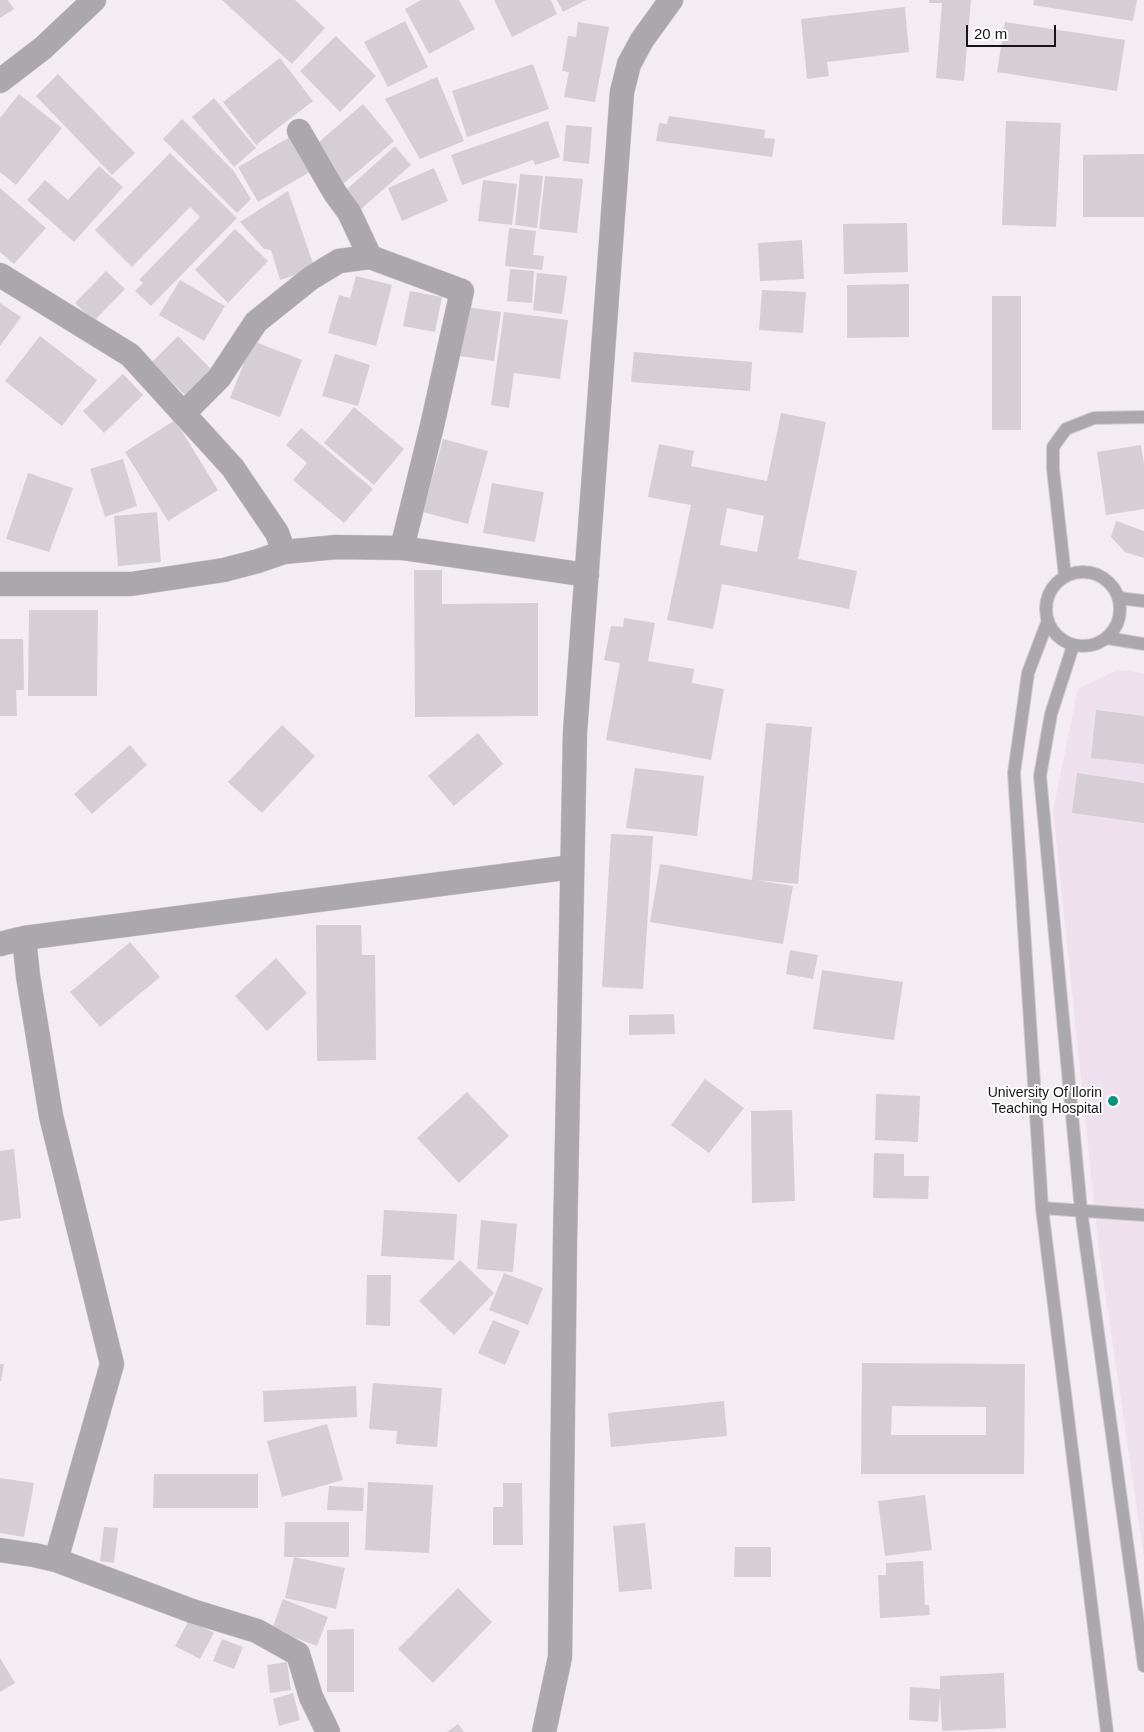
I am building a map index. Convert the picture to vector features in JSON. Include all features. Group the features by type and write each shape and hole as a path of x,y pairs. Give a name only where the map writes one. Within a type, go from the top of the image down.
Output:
{"street":[{"path":"0,81 43,48 94,0"},
{"path":"544,1732 560,1657 565,1241 575,732 622,92 629,64 642,40 670,0"},
{"path":"299,131 335,193 349,212 370,257"},
{"path":"184,413 219,378 256,322 310,278 339,261 370,257 462,292 402,548"},
{"path":"0,275 130,355 233,468 277,532 284,552"},
{"path":"0,584 131,584 224,570 284,552 336,547 402,548 587,575"},
{"path":"0,944 24,938 572,867"},
{"path":"24,938 28,976 52,1116 112,1364 56,1560"},
{"path":"0,1550 56,1560 192,1611 257,1631 298,1654 312,1697 328,1732"}],"lane":[{"path":"1065,576 1053,469 1053,447 1066,429 1094,418 1144,417"},
{"path":"1078,572 1091,572 1109,582 1114,587 1119,598 1121,610 1112,632 1100,643 1087,647 1073,646 1062,641 1053,633 1047,623 1045,609 1047,596 1054,584 1065,576 1078,572"},
{"path":"1119,598 1144,601"},
{"path":"1047,623 1028,673 1014,773 1042,1208 1108,1732"},
{"path":"1107,638 1144,644"},
{"path":"1073,646 1051,714 1040,776 1080,1210 1144,1666"},
{"path":"1042,1208 1144,1215"}],"shaded area":[{"name":"University Of Ilorin Teaching Hospital","path":"1117,670 1144,673 1144,1557 1099,1250 1053,811 1078,689"}],"building":[{"path":"0,0 8,0 14,9 0,18"},
{"path":"222,0 295,0 325,28 292,64"},
{"path":"421,0 459,0 475,29 429,54 405,9"},
{"path":"494,0 551,0 557,14 512,37"},
{"path":"557,0 586,0 563,12"},
{"path":"929,0 971,0 964,81 936,78 942,3 929,3"},
{"path":"1034,0 1137,0 1133,21 1033,5"},
{"path":"905,7 909,52 827,62 829,76 807,79 801,19"},
{"path":"405,21 428,67 388,87 364,42"},
{"path":"578,22 609,27 595,102 564,97 569,72 562,71 568,36 576,37"},
{"path":"1005,22 1125,40 1117,91 997,72"},
{"path":"336,36 376,76 340,112 300,71"},
{"path":"280,58 313,101 256,145 223,102"},
{"path":"533,64 549,109 467,137 452,91"},
{"path":"58,74 135,153 112,175 36,96"},
{"path":"437,77 464,141 420,159 385,99"},
{"path":"19,94 62,128 16,185 0,172 0,118"},
{"path":"214,98 256,148 234,167 192,117"},
{"path":"363,104 394,141 343,184 312,148"},
{"path":"669,116 765,130 764,138 775,139 772,157 656,141 659,123 667,124"},
{"path":"182,119 233,170 251,199 237,213 163,139"},
{"path":"548,121 560,157 535,165 533,160 462,185 451,155"},
{"path":"1006,121 1061,123 1056,227 1002,225"},
{"path":"566,125 592,127 589,164 563,161"},
{"path":"295,134 315,169 258,202 238,167"},
{"path":"395,146 411,165 361,209 345,191"},
{"path":"170,153 237,218 151,306 135,291 143,283 139,280 200,217 190,207 132,267 95,230"},
{"path":"1144,154 1144,217 1083,217 1083,155"},
{"path":"99,166 123,187 74,242 27,200 45,180 68,200"},
{"path":"434,168 448,201 402,221 388,188"},
{"path":"520,174 543,176 537,228 515,225"},
{"path":"545,176 583,179 577,233 539,229"},
{"path":"483,180 517,184 512,225 478,221"},
{"path":"0,188 46,228 14,264 0,252"},
{"path":"288,191 315,269 280,280 271,250 264,249 240,222"},
{"path":"907,223 908,272 844,274 843,224"},
{"path":"509,228 536,231 533,255 544,256 542,270 505,266"},
{"path":"235,229 268,261 228,303 195,270"},
{"path":"802,240 804,279 760,281 758,243"},
{"path":"510,269 534,271 532,303 507,301"},
{"path":"106,271 125,289 94,321 75,303"},
{"path":"537,273 567,276 562,314 533,310"},
{"path":"356,276 392,285 376,346 328,333 339,295 350,298"},
{"path":"180,280 225,306 204,341 159,315"},
{"path":"909,284 909,337 847,338 847,285"},
{"path":"762,290 806,292 803,333 759,330"},
{"path":"410,291 442,297 435,332 403,326"},
{"path":"992,296 1021,296 1021,430 992,430"},
{"path":"0,303 21,317 0,346"},
{"path":"468,307 501,312 494,361 460,356"},
{"path":"504,312 568,320 560,379 514,373 509,408 491,405"},
{"path":"40,336 97,380 62,426 5,381"},
{"path":"178,336 212,370 186,396 152,362"},
{"path":"253,341 302,360 280,417 230,398"},
{"path":"634,352 752,362 750,391 631,382"},
{"path":"335,354 370,365 358,406 322,396"},
{"path":"123,374 143,395 104,433 83,411"},
{"path":"354,407 404,449 374,485 324,443"},
{"path":"781,413 826,422 798,559 857,571 849,609 722,584 713,629 667,620 691,505 648,497 659,444 694,451 691,466 767,481","holes":["727,508 764,516 757,552 720,545"]},
{"path":"175,420 218,490 168,521 125,452"},
{"path":"301,428 373,489 344,523 293,480 307,463 286,445"},
{"path":"443,439 488,451 468,524 423,512"},
{"path":"1141,445 1144,465 1144,509 1106,515 1097,452"},
{"path":"123,459 137,506 105,517 90,469"},
{"path":"28,473 73,488 49,552 6,539"},
{"path":"492,483 544,492 535,542 483,533"},
{"path":"157,512 161,562 118,566 114,516"},
{"path":"1116,521 1144,531 1144,558 1125,552 1111,537"},
{"path":"414,570 442,570 442,604 538,603 538,716 415,717"},
{"path":"29,610 98,610 97,696 28,696"},
{"path":"624,618 655,623 648,661 694,669 692,683 724,689 711,760 606,740 620,663 604,660 611,626 623,627"},
{"path":"0,639 23,639 24,690 16,690 17,716 0,716"},
{"path":"1096,710 1144,716 1144,764 1091,758"},
{"path":"766,723 812,727 798,884 756,880 793,886 783,944 650,922 660,864 752,880"},
{"path":"282,725 315,756 262,813 228,782"},
{"path":"478,733 503,764 454,806 428,776"},
{"path":"130,745 147,765 92,814 74,794"},
{"path":"635,768 704,776 697,836 626,828"},
{"path":"1077,773 1144,783 1144,823 1072,813"},
{"path":"611,834 653,836 643,989 602,987"},
{"path":"316,925 361,925 362,955 375,955 376,1060 317,1061"},
{"path":"130,942 160,977 100,1027 70,992"},
{"path":"790,950 818,955 813,979 786,974"},
{"path":"276,958 307,993 267,1031 235,996"},
{"path":"822,970 903,982 894,1040 813,1029"},
{"path":"674,1014 675,1034 629,1035 629,1015"},
{"path":"705,1079 744,1108 709,1153 671,1125"},
{"path":"467,1092 509,1136 459,1183 417,1138"},
{"path":"876,1094 920,1096 918,1142 875,1140"},
{"path":"792,1110 795,1201 752,1203 751,1111"},
{"path":"14,1149 21,1218 0,1221 0,1151"},
{"path":"874,1153 904,1154 904,1176 929,1176 928,1199 873,1198"},
{"path":"384,1210 457,1214 454,1260 381,1256"},
{"path":"481,1220 517,1224 513,1272 477,1269"},
{"path":"460,1260 494,1293 454,1335 419,1301"},
{"path":"504,1273 543,1288 528,1325 489,1310"},
{"path":"367,1275 391,1275 390,1326 366,1325"},
{"path":"493,1320 520,1331 505,1365 478,1353"},
{"path":"862,1363 1025,1364 1024,1474 861,1474","holes":["892,1406 986,1407 986,1435 891,1435"]},
{"path":"0,1364 4,1364 1,1381 0,1381"},
{"path":"373,1383 442,1388 437,1447 396,1444 397,1431 369,1429"},
{"path":"356,1386 357,1417 264,1422 263,1391"},
{"path":"724,1401 727,1436 611,1447 608,1413"},
{"path":"327,1424 343,1480 282,1497 267,1441"},
{"path":"154,1474 258,1474 258,1508 153,1508"},
{"path":"0,1478 34,1483 24,1537 0,1533"},
{"path":"368,1482 433,1485 429,1553 365,1550"},
{"path":"503,1483 522,1483 523,1545 493,1545 493,1507 503,1507"},
{"path":"329,1486 364,1488 363,1511 327,1510"},
{"path":"925,1495 932,1550 885,1556 878,1501"},
{"path":"285,1522 349,1522 349,1557 284,1557"},
{"path":"645,1523 652,1589 619,1592 613,1526"},
{"path":"104,1527 118,1528 114,1563 100,1561"},
{"path":"735,1547 771,1547 771,1577 734,1577"},
{"path":"294,1557 345,1568 336,1609 285,1598"},
{"path":"923,1561 925,1605 929,1605 930,1615 880,1618 878,1575 886,1575 886,1563"},
{"path":"458,1588 492,1622 433,1683 398,1649"},
{"path":"283,1599 328,1617 317,1646 272,1629"},
{"path":"189,1620 214,1633 200,1659 175,1646"},
{"path":"354,1629 354,1692 327,1692 327,1630"},
{"path":"222,1639 243,1647 234,1669 213,1661"},
{"path":"0,1658 15,1683 0,1692"},
{"path":"287,1662 291,1690 270,1693 267,1665"},
{"path":"1004,1673 1006,1728 942,1731 940,1694 938,1722 909,1720 910,1687 940,1689 940,1676"},
{"path":"293,1693 300,1720 279,1726 273,1699"},
{"path":"458,1724 464,1732 447,1732"}],"place":[{"name":"University Of Ilorin Teaching Hospital","path":"1113,1101"}]}
